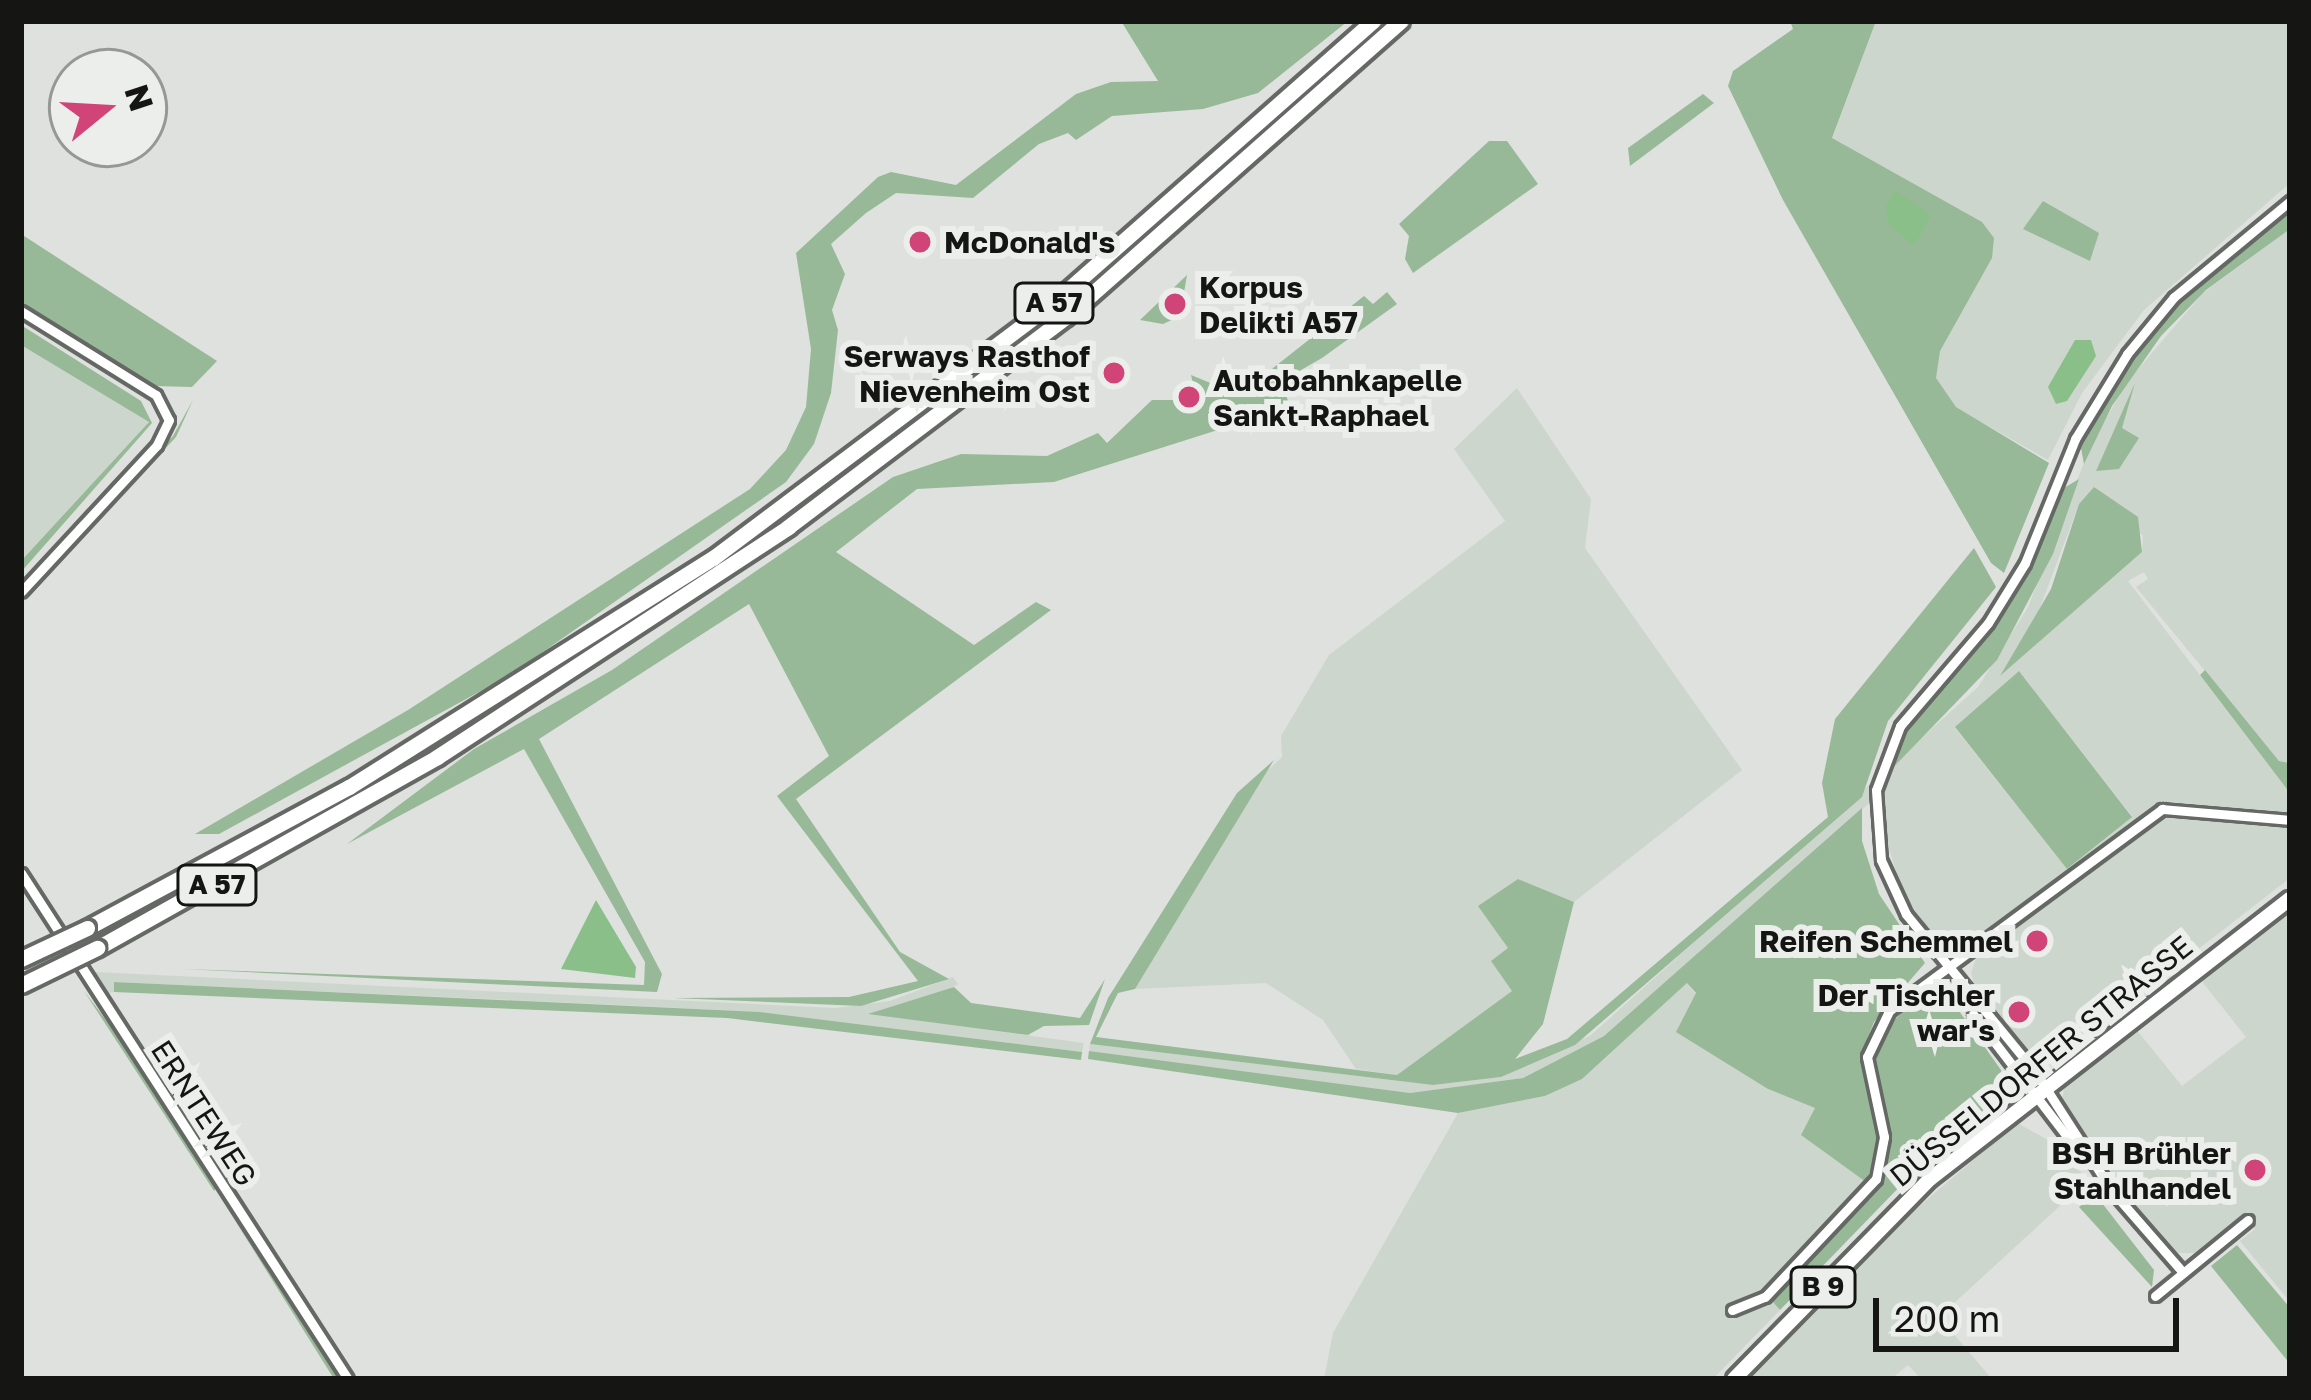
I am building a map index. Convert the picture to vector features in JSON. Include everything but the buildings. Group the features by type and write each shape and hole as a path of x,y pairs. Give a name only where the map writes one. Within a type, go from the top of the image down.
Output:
{"highway":[{"name":"A 57","path":"21,959 388,764 713,558 1053,303 1373,21"},
{"name":"A 57","path":"21,985 98,948 465,740 788,527 1066,316 1401,21"}],"main road":[{"name":"DÜSSELDORFER STRASSE","path":"1734,1379 1891,1216 2038,1092 2290,898"}],"street":[{"path":"2180,1269 2090,1162 1895,896 1881,860 1875,803 1889,747 2011,587 2075,440 2127,354 2187,285 2290,201"},
{"path":"21,311 156,395 168,411 157,445 21,592"},
{"path":"1732,1310 1765,1297 1876,1179 1884,1137 1868,1072 1870,1044 1889,1012 2162,809 2290,820"},
{"name":"ERNTEWEG","path":"21,873 348,1379"},
{"path":"2155,1296 2180,1269 2248,1220"}],"shaded area":[{"path":"1121,21 1348,21 1258,93 1203,109 1112,116 1076,140 1068,133 1039,144 973,198 896,193 866,213 831,244 845,274 832,310 838,330 831,393 814,444 786,482 510,675 219,834 195,834 408,710 750,489 786,450 806,407 811,349 796,253 878,177 891,172 956,185 1076,94 1111,82 1158,81"},
{"path":"1790,21 1876,21 1832,138 1982,222 1994,238 1992,258 1940,351 1936,378 1956,407 2049,463 2004,573 1991,563 1783,200 1728,86 1733,71 1793,29"},
{"path":"1876,21 2290,21 2290,183 2144,310 2082,393 2048,460 1930,393 1832,139"},
{"path":"1703,94 1714,103 1630,166 1628,148"},
{"path":"1489,141 1507,141 1538,184 1413,273 1405,259 1409,236 1399,224"},
{"path":"1894,190 1931,215 1914,246 1890,226 1885,209"},
{"path":"2043,201 2099,233 2090,261 2023,229"},
{"path":"2290,208 2290,229 2206,290 2161,336 2112,406 2084,464 2081,448 2092,422 2140,345 2194,286"},
{"path":"2290,229 2290,763 2279,761 2136,587 2148,579 2144,572 2128,581 2290,793 2290,878 2054,1061 2033,1057 1978,997 1971,973 1979,949 1970,937 1932,934 1902,892 1882,825 1882,792 1604,1036 1523,1078 1410,1093 1089,1051 1090,1044 1433,1085 1501,1077 1591,1035 1978,687 2028,607 2090,447 2127,382 2203,293","holes":["2094,488 2143,536 2142,552 2000,676 2038,613 2079,504","2019,671 2132,816 2067,869 1955,728"]},
{"path":"21,234 217,361 192,387 153,386 21,304"},
{"path":"1187,275 1180,316 1163,324 1140,320"},
{"path":"1387,292 1397,304 1322,358 1280,382 1253,384 1364,296 1373,304"},
{"path":"21,325 141,401 152,423 21,572 21,561 149,422 21,345"},
{"path":"2075,340 2091,340 2096,356 2067,401 2056,404 2048,387"},
{"path":"21,345 149,422 21,561"},
{"path":"1191,375 1237,394 1284,389 1290,407 1054,482 917,489 836,552 974,645 1036,602 1051,610 796,799 900,952 949,979 861,1006 673,998 849,997 918,981 777,796 829,756 749,604 539,739 662,974 657,992 182,969 644,985 645,962 524,749 347,844 474,749 612,670 893,477 961,454 1047,456 1098,433 1107,443 1152,400 1197,400"},
{"path":"2135,383 2122,428 2139,438 2119,469 2096,471"},
{"path":"1517,388 1591,499 1585,548 1742,770 1574,902 1518,879 1479,906 1509,948 1512,991 1397,1075 1356,1069 1323,1020 1266,983 1135,989 1252,785 1282,757 1281,736 1329,655 1505,521 1454,449"},
{"path":"193,400 176,437 21,605 173,436"},
{"path":"2079,479 2053,554 1997,660 1884,777 1913,716 1992,625 2064,488"},
{"path":"2094,487 2138,517 2142,552 2000,676 2051,589 2079,504"},
{"path":"1974,548 1996,587 1888,721 1862,797 1575,1045 1501,1077 1433,1085 1090,1044 1108,998 1237,793 1274,760 1135,989 1118,993 1096,1037 1397,1075 1512,991 1491,961 1508,948 1478,906 1518,879 1574,902 1543,1024 1515,1059 1567,1039 1828,817 1822,783 1835,719"},
{"path":"2205,670 2279,761 2290,763 2290,793 2200,675"},
{"path":"2019,671 2132,817 2067,869 1955,727"},
{"path":"1862,808 1862,841 1879,894 1925,963 1874,1022 1864,1047 1879,1148 1866,1182 1801,1135 1815,1108 1768,1089 1676,1032 1696,993 1687,983 1582,1079 1545,1096 1458,1113 1088,1059 1089,1051 1410,1093 1523,1078 1604,1036"},
{"path":"596,900 636,967 635,978 561,969"},
{"path":"2290,909 2290,1302 2240,1241 2255,1229 2245,1217 2195,1253 2168,1253 2061,1105 2065,1084 2136,1029 2182,1086 2246,1037 2200,979"},
{"path":"95,972 836,1008 890,1001 953,977 958,984 947,990 872,1014 1084,1043 1082,1052 760,1012 114,982 114,992 104,994"},
{"path":"1105,979 1089,1025 1044,1026 1028,1035 868,1014 954,987 971,1003 1080,1018"},
{"path":"114,982 760,1012 1082,1052 1081,1060 727,1018 114,992"},
{"path":"1687,983 1768,1089 1816,1108 1802,1135 1875,1188 1776,1299 1780,1310 1713,1379 1324,1379 1333,1333 1458,1113 1545,1096 1582,1079"},
{"path":"84,991 151,1079 214,1191"},
{"path":"1947,994 2001,1070 2005,1095 1910,1176 1780,1310 1773,1302 1886,1170 1890,1127 1873,1076 1880,1033 1920,996"},
{"path":"2017,1123 2052,1142 2088,1180 1939,1317 1992,1379 1921,1379 1908,1365 1891,1379 1748,1379 1896,1226"},
{"path":"2095,1194 2154,1270 2152,1287 2079,1207"},
{"path":"221,1198 227,1198 344,1379 334,1379"},
{"path":"2237,1245 2290,1308 2290,1364 2211,1266"}],"place":[{"name":"McDonald's","path":"920,242"},
{"name":"Korpus Delikti A57","path":"1175,304"},
{"name":"Serways Rasthof Nievenheim Ost","path":"1114,373"},
{"name":"Autobahnkapelle Sankt-Raphael","path":"1189,397"},
{"name":"Reifen Schemmel","path":"2037,941"},
{"name":"Der Tischler war's","path":"2019,1012"},
{"name":"BSH Brühler Stahlhandel","path":"2255,1170"}]}
